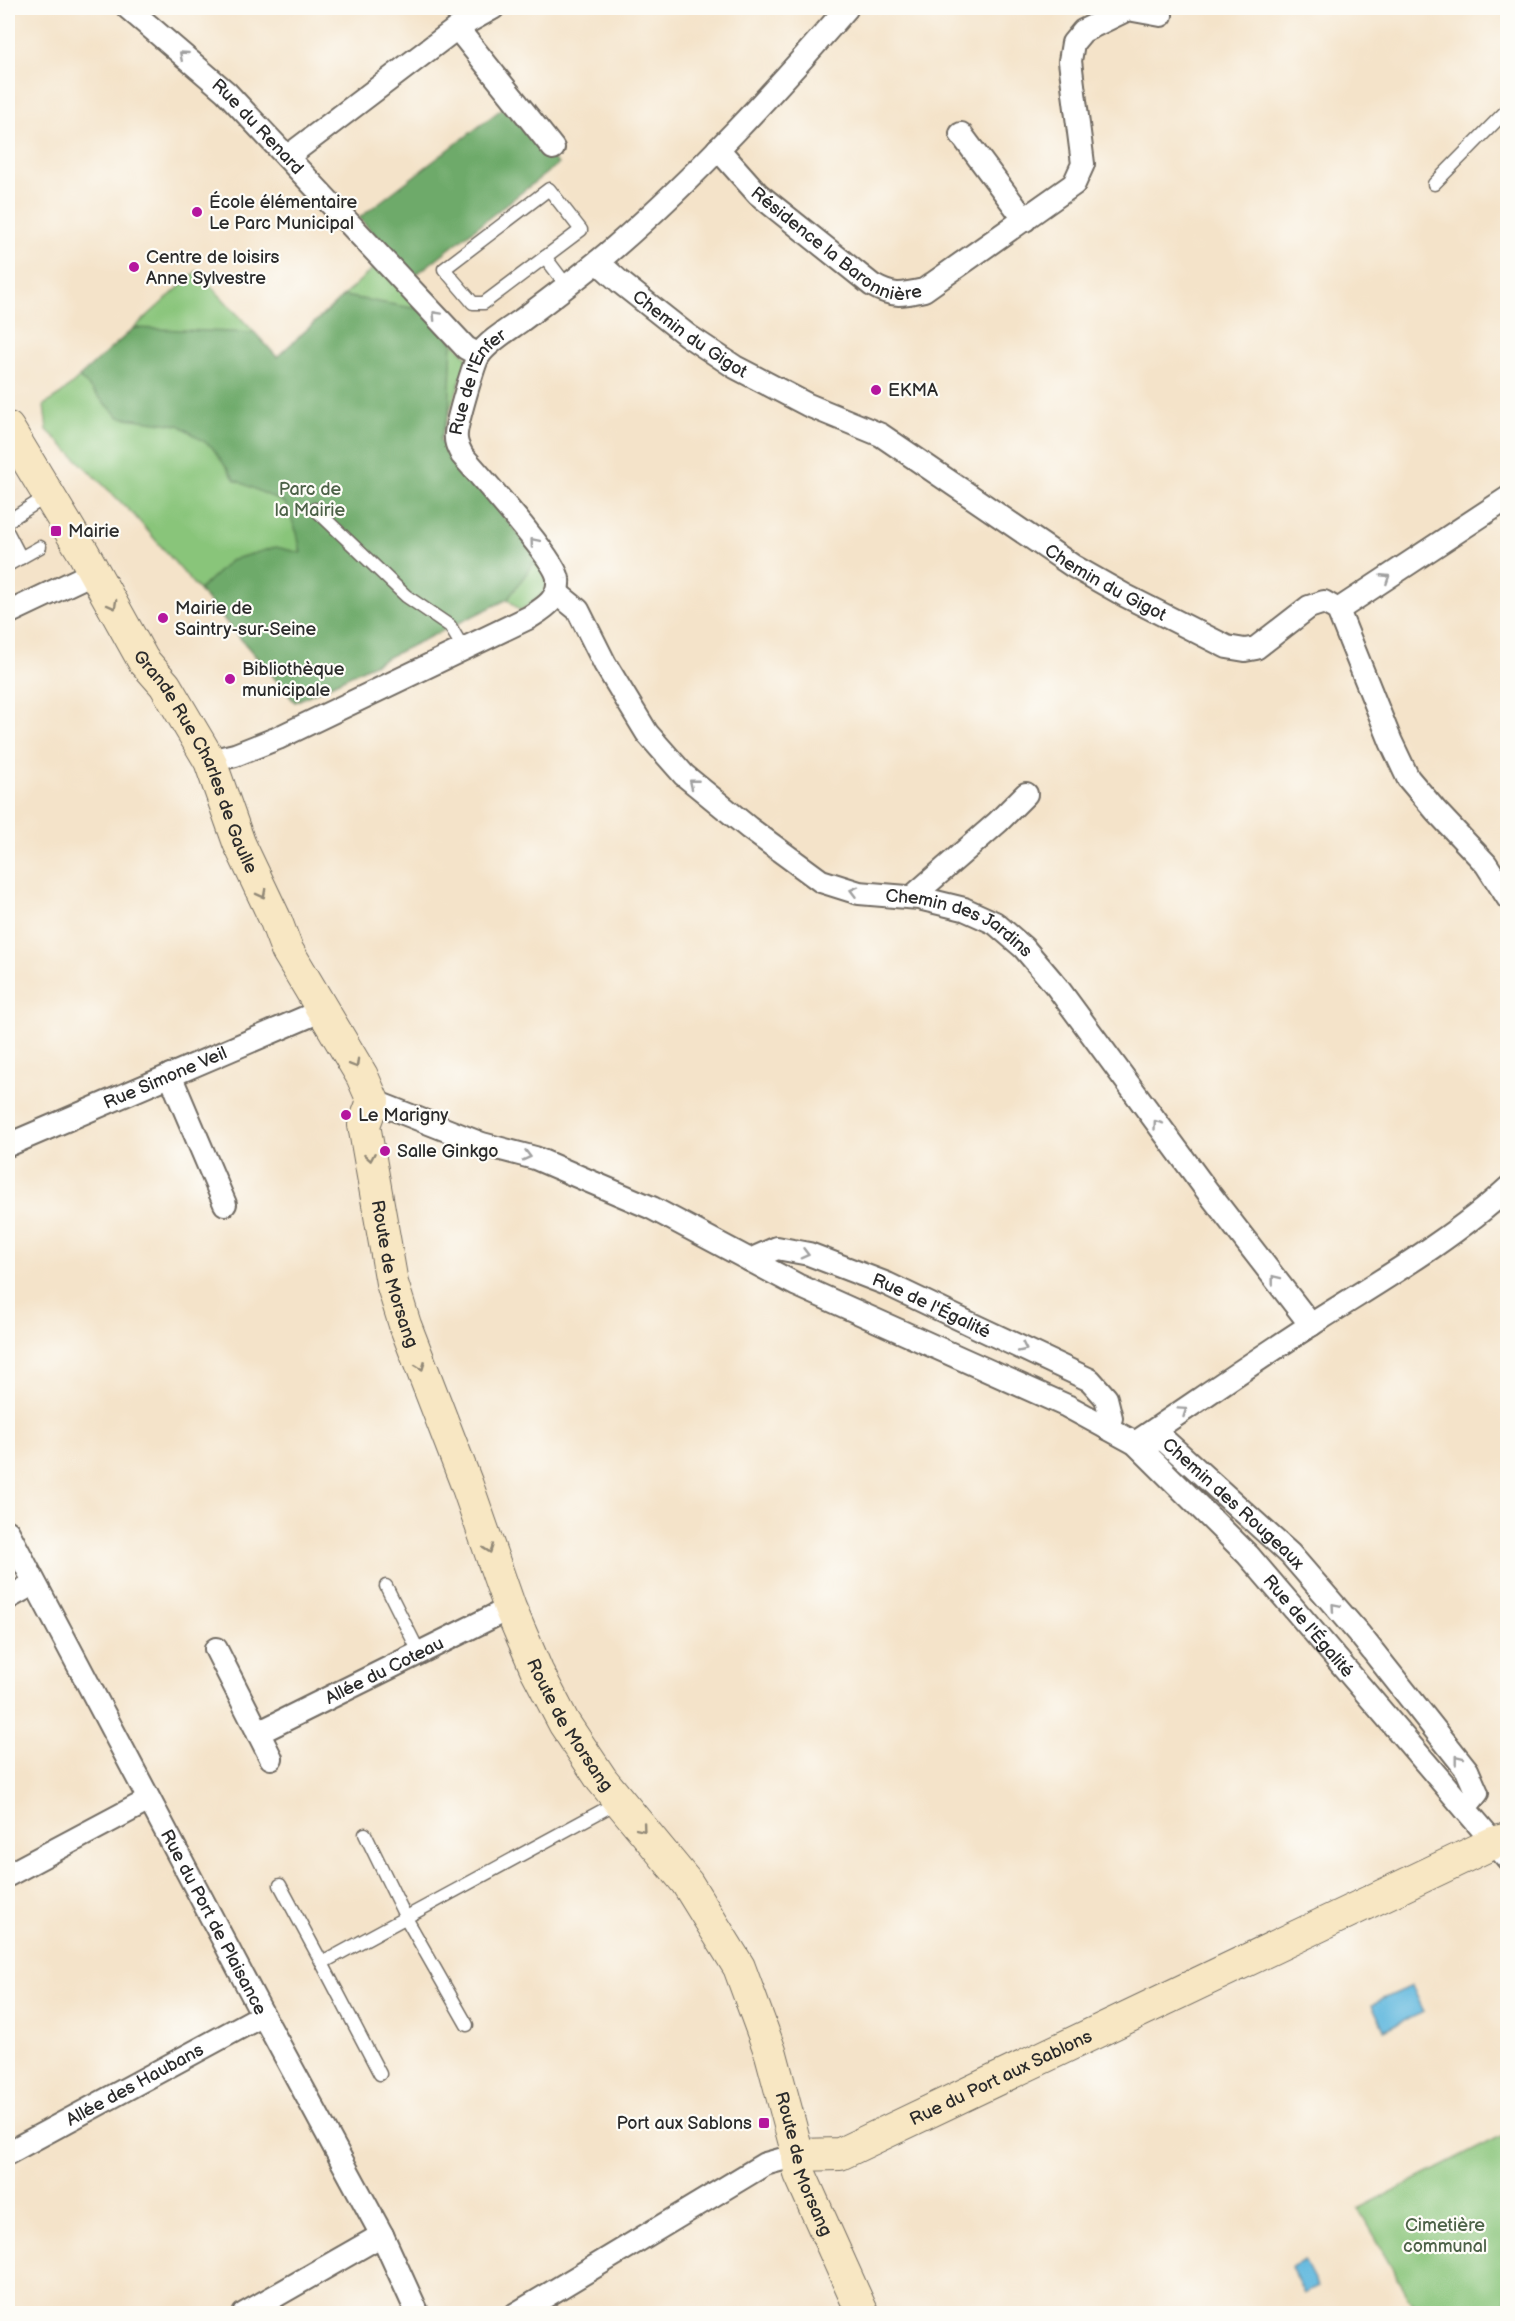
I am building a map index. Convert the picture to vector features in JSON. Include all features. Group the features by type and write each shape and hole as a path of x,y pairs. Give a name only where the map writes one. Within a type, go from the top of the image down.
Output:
{"street":[{"name":"Rue du Renard","path":"128,8 225,92 466,348 479,355"},
{"path":"287,157 457,28 493,8"},
{"name":"Rue de l'Enfer","path":"556,593 558,577 547,557 456,445 458,425 479,355 598,262 718,149 847,8"},
{"name":"Résidence la Baronnière","path":"718,149 758,194 872,285 889,294 905,294 924,290 1074,183 1083,164 1070,61 1073,43 1083,31 1128,9 1161,15"},
{"path":"457,28 553,148"},
{"path":"961,134 1025,220"},
{"name":"Chemin du Gigot","path":"598,262 687,335 735,367 808,405 881,435 1073,566 1126,596 1227,647 1245,650 1256,648 1309,607 1324,602 1338,610"},
{"name":"Grande Rue Charles de Gaulle","path":"8,428 93,570 143,660 165,685 210,761 239,843 276,921 287,951 362,1076 373,1101"},
{"path":"1508,498 1338,610 1391,742 1408,778 1486,864 1508,898"},
{"path":"8,613 84,577 93,570"},
{"path":"210,761 235,755 278,738 530,617 550,603 556,593"},
{"name":"Chemin des Jardins","path":"556,593 578,610 605,663 647,733 684,776 748,828 821,881 859,893 912,897 953,906 995,923 1024,948 1058,987 1187,1164 1311,1325"},
{"path":"912,897 998,822 1026,794"},
{"name":"Rue Simone Veil","path":"8,1145 323,1010"},
{"path":"170,1075 225,1204"},
{"name":"Rue de l'Égalité","path":"373,1101 482,1144 535,1158 652,1208 797,1285 1056,1401 1135,1443 1248,1555 1465,1808 1503,1847"},
{"name":"Route de Morsang","path":"373,1101 364,1125 392,1283 405,1325 467,1485 510,1608 537,1671 564,1723 602,1780 687,1883 739,1966 771,2054 798,2155 800,2174 863,2313"},
{"name":"Chemin des Rougeaux","path":"1135,1443 1311,1325 1410,1262 1508,1188"},
{"name":"Rue de l'Égalité","path":"750,1260 777,1248 809,1254 887,1284 1090,1380 1106,1398 1111,1418 1107,1428"},
{"name":"Chemin des Rougeaux","path":"1135,1443 1163,1439 1290,1554 1359,1635 1467,1770 1477,1793 1465,1808"},
{"name":"Rue du Port de Plaisance","path":"8,1532 33,1584 382,2235 418,2313"},
{"path":"8,1598 33,1584"},
{"name":"Allée du Coteau","path":"258,1732 510,1608"},
{"path":"216,1649 271,1758"},
{"path":"8,1875 149,1800"},
{"name":"Rue du Port aux Sablons","path":"516,2313 765,2164 798,2155 840,2154 1503,1847"},
{"name":"Allée des Haubans","path":"8,2153 263,2015"},
{"path":"244,2313 382,2235"}],"lane":[{"path":"1434,184 1508,109"},
{"path":"549,189 581,230 544,257 484,303 474,303 444,269 549,189"},
{"path":"544,257 567,286"},
{"path":"8,521 48,495"},
{"path":"315,509 406,596 450,626 463,648"},
{"path":"8,533 21,558"},
{"path":"8,565 40,548"},
{"path":"386,1586 419,1652"},
{"path":"322,1963 619,1801"},
{"path":"365,1834 406,1918 467,2025"},
{"path":"280,1885 380,2074"}],"green space":[{"path":"503,108 558,164 413,277 359,218"},
{"name":"Parc de la Mairie","path":"380,262 468,358 440,440 546,573 546,587 536,600 520,611 508,599 295,702 134,515 47,430 44,405 61,394 197,271 277,357"},
{"name":"Parc de la Mairie","path":"344,296 424,310 452,341 449,413 440,440 538,557 508,599 295,702 199,590 231,560 276,547 301,553 297,533 285,503 235,480 212,447 179,425 119,417 79,377 134,328 255,333 277,357"},
{"name":"Cimetière communal","path":"1507,2133 1507,2313 1418,2313 1358,2209"}],"water":[{"path":"1412,1986 1424,2012 1384,2030 1372,2004"},
{"path":"1304,2260 1318,2287 1304,2294 1291,2267"}],"place":[{"name":"École élémentaire Le Parc Municipal","path":"197,212"},
{"name":"Centre de loisirs Anne Sylvestre","path":"134,267"},
{"name":"EKMA","path":"876,390"},
{"name":"Mairie","path":"56,531"},
{"name":"Mairie de Saintry-sur-Seine","path":"163,618"},
{"name":"Bibliothèque municipale","path":"230,679"},
{"name":"Le Marigny","path":"346,1115"},
{"name":"Salle Ginkgo","path":"385,1151"},
{"name":"Port aux Sablons","path":"764,2123"}]}
